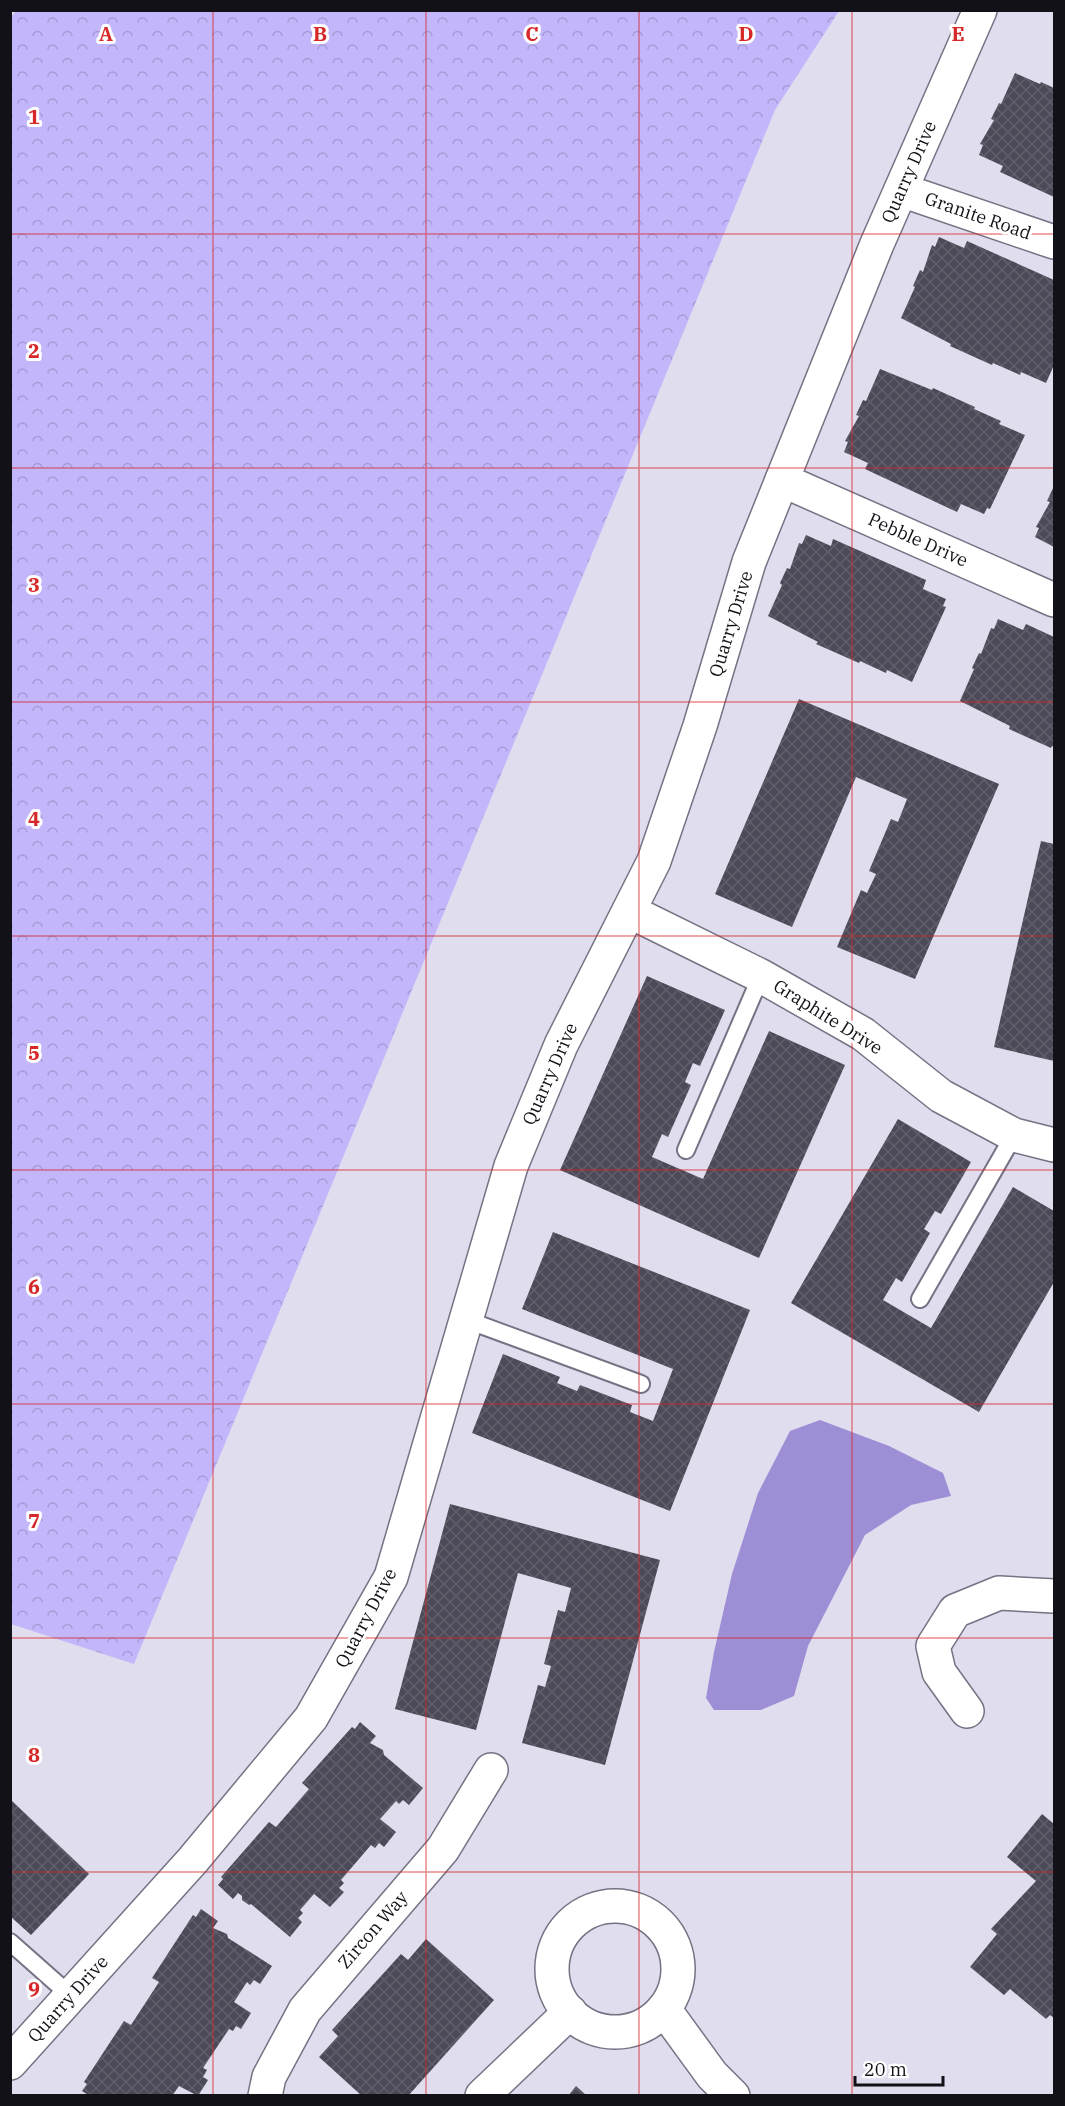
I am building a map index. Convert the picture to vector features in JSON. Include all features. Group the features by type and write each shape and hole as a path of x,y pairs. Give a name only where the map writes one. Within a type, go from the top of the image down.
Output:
{"street":[{"name":"Quarry Drive","path":"10,2063 194,1860 311,1718 391,1577 511,1166 561,1045 654,861 700,726 750,562 877,244 980,10"},
{"name":"Granite Road","path":"901,190 1054,242"},
{"name":"Pebble Drive","path":"782,480 1054,600"},
{"name":"Graphite Drive","path":"629,911 761,975 863,1034 941,1096 1014,1135 1054,1145"},
{"path":"967,1711 939,1672 933,1646 955,1611 999,1593 1054,1596"},
{"name":"Zircon Way","path":"265,2096 269,2077 305,2010 443,1849 491,1770"},
{"path":"610,1906 631,1908 651,1917 666,1931 675,1950 679,1969 675,1989 664,2009 651,2021 633,2030 613,2032 593,2028 576,2018 561,2002 554,1982 552,1961 559,1941 572,1924 589,1912 610,1906"},
{"path":"664,2009 712,2075 733,2096"},
{"path":"482,2096 570,2012"}],"lane":[{"path":"686,1150 761,975"},
{"path":"920,1299 1014,1135"},
{"path":"467,1320 641,1384"},
{"path":"10,1942 71,1996"}],"green space":[{"path":"17,10 839,11 775,110 134,1664 11,1624 11,17"}],"shaded area":[{"path":"820,1420 889,1446 943,1473 951,1496 911,1505 865,1535 808,1646 794,1696 761,1710 714,1710 706,1698 714,1652 732,1574 758,1493 790,1431"}],"building":[{"path":"1015,73 1054,88 1054,197 1000,172 1003,166 979,155 983,145 980,144 994,120 991,119 999,103 1001,104"},
{"path":"939,237 964,248 967,241 1054,280 1054,365 1046,383 1021,372 1020,375 993,363 992,365 950,346 951,344 901,318 920,270 923,272 932,245 935,247"},
{"path":"880,369 932,390 933,388 975,407 974,409 1001,421 999,424 1025,435 990,509 987,508 984,514 961,504 957,512 865,469 868,463 844,452 848,442 845,441 859,416 856,415 863,400 866,401"},
{"path":"1054,486 1054,547 1035,537 1039,528 1036,527 1050,502 1047,501"},
{"path":"806,535 831,546 833,539 926,580 923,589 946,599 943,606 946,607 912,682 887,670 886,673 816,644 818,642 768,616 787,568 790,569 799,543 802,544"},
{"path":"998,619 1023,630 1026,624 1054,637 1054,747 1051,748 1009,729 1010,726 960,701 974,669 972,668 979,653 981,654 991,628 994,629"},
{"path":"799,699 999,784 915,979 837,947 861,890 867,893 876,874 869,871 891,819 898,822 907,799 856,777 792,927 715,894"},
{"path":"1041,841 1054,844 1054,1061 994,1047"},
{"path":"647,976 725,1010 700,1066 693,1063 685,1082 691,1085 668,1137 662,1134 652,1157 703,1179 769,1031 845,1065 759,1258 560,1170"},
{"path":"898,1119 971,1162 941,1214 935,1211 924,1229 930,1233 902,1282 896,1278 883,1300 931,1328 1013,1187 1054,1211 1054,1282 979,1412 791,1303"},
{"path":"553,1232 750,1310 670,1511 472,1433 503,1354 560,1377 557,1383 577,1391 580,1385 632,1405 630,1412 653,1421 673,1369 522,1309"},
{"path":"450,1504 660,1560 605,1765 522,1743 538,1685 545,1687 551,1666 544,1664 558,1610 565,1612 571,1588 518,1573 476,1730 395,1709"},
{"path":"360,1722 376,1736 370,1743 383,1750 384,1755 423,1788 409,1805 403,1800 399,1804 396,1801 380,1819 396,1832 384,1847 379,1843 375,1848 371,1845 341,1880 344,1883 339,1888 344,1892 330,1907 314,1894 300,1910 303,1913 298,1918 302,1922 290,1937 251,1904 242,1900 242,1896 238,1893 233,1899 218,1885 223,1879 221,1877 269,1822 276,1827 309,1789 302,1783 352,1727 355,1729"},
{"path":"10,1799 89,1874 31,1935 10,1916"},
{"path":"1042,1814 1054,1824 1054,2018 1050,2015 1046,2019 1010,1989 1004,1995 970,1967 997,1934 991,1929 1036,1881 1007,1857"},
{"path":"201,1909 218,1921 213,1928 227,1934 228,1938 272,1966 260,1984 254,1980 250,1985 247,1982 234,2002 251,2013 241,2029 236,2026 233,2031 229,2029 203,2068 207,2070 203,2077 208,2080 198,2096 179,2086 172,2096 90,2096 82,2091 87,2084 84,2082 124,2021 131,2025 159,1982 152,1978 193,1915 196,1917"},
{"path":"426,1939 494,2000 408,2096 362,2096 319,2057 338,2036 332,2030 401,1954 408,1960"},
{"path":"576,2086 587,2096 568,2096"}]}
